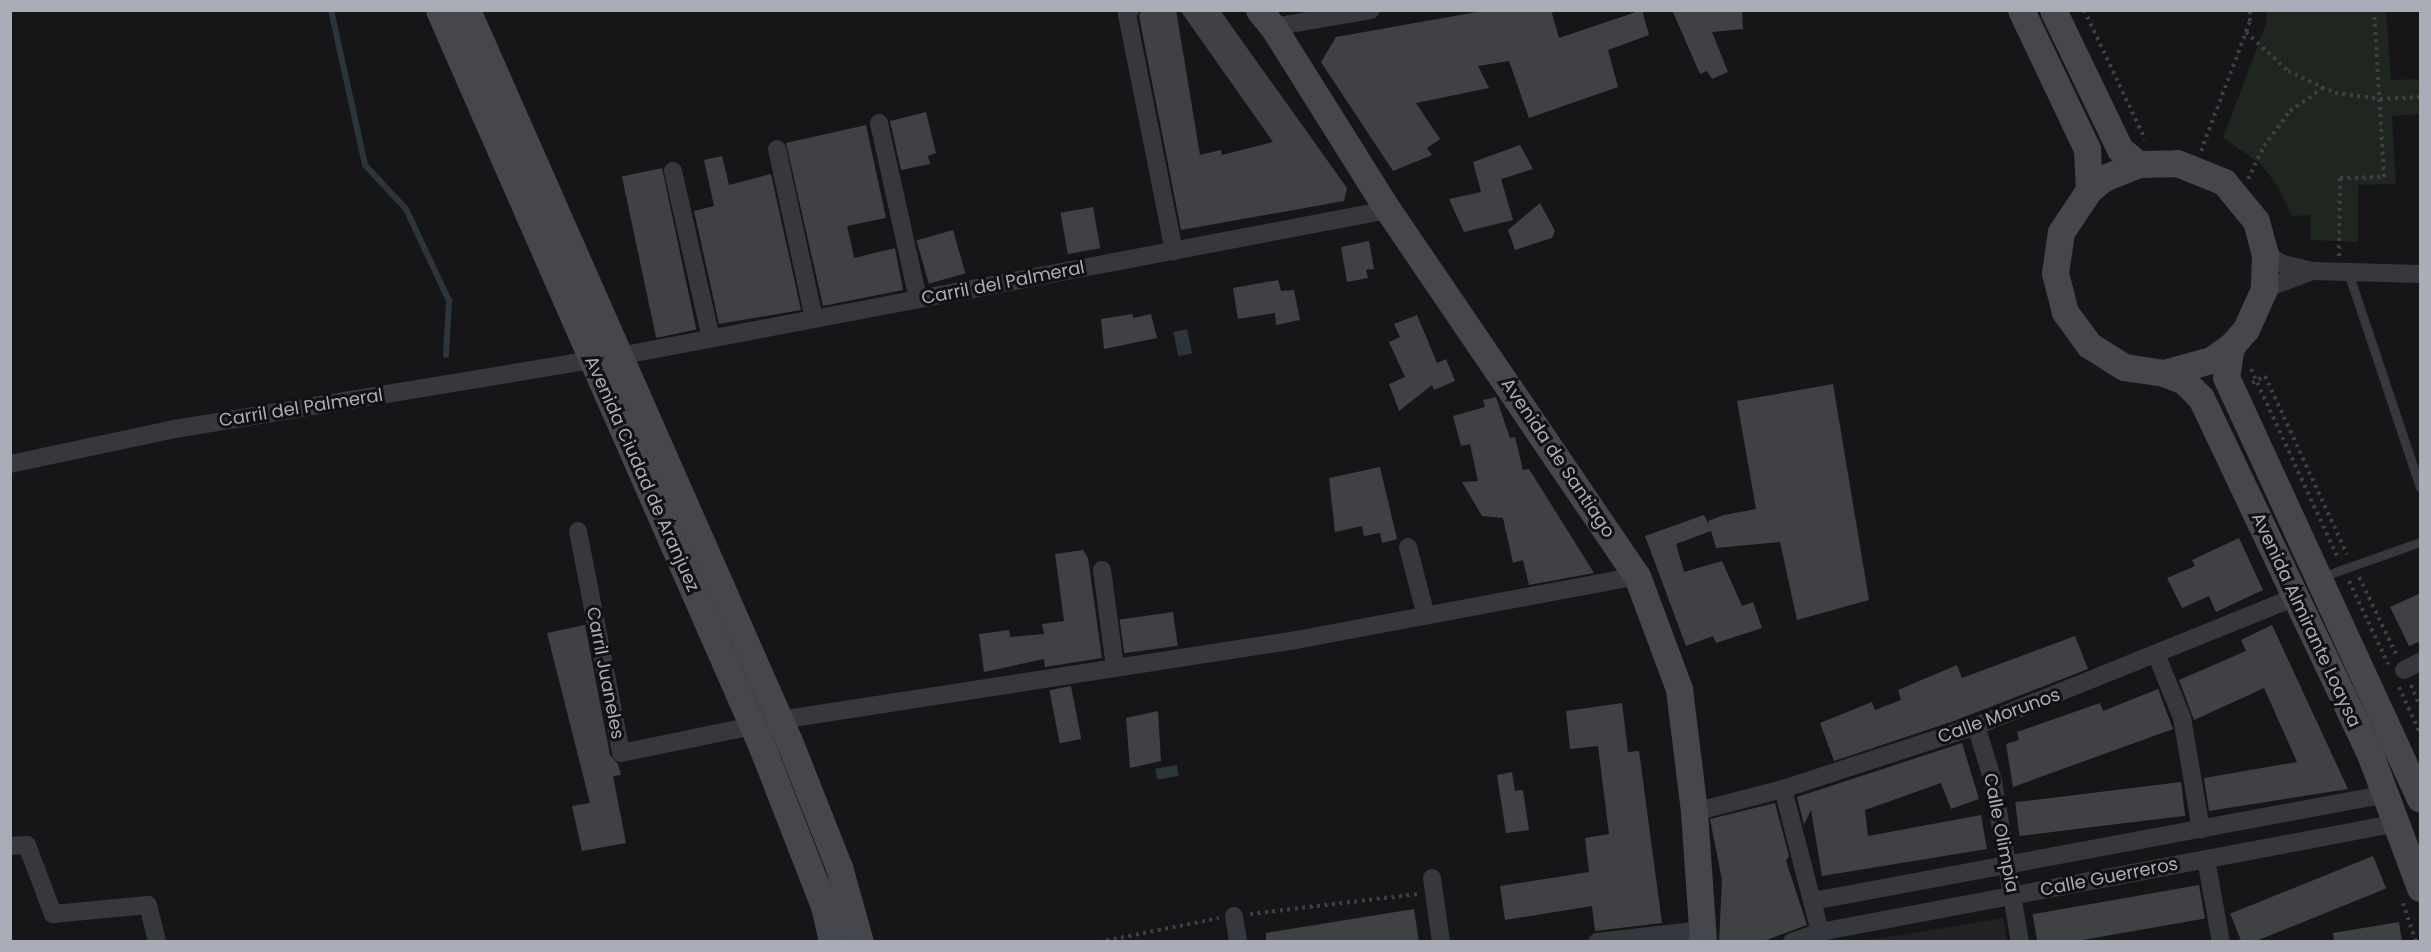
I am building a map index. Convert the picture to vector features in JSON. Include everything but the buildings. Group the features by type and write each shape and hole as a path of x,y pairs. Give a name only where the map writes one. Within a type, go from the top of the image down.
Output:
{"main road":[{"name":"Avenida Ciudad de Aranjuez","path":"439,10 753,726 806,857 832,942"},
{"name":"Avenida Ciudad de Aranjuez","path":"467,10 780,720 839,867 860,942"},
{"path":"2021,10 2087,149 2089,190"},
{"path":"2053,10 2120,149 2143,153 2160,162 2199,158 2244,203 2256,221 2265,254 2264,289 2246,329 2240,354 2164,373 2124,367 2106,358 2089,345 2065,312 2055,273 2056,252 2070,213 2089,190 2143,153"},
{"name":"Avenida de Santiago","path":"1266,19 1388,210 1637,576 1679,689 1694,812 1702,936"},
{"name":"Avenida Almirante Loaysa","path":"2240,354 2226,369 2229,385 2338,570 2421,799"},
{"name":"Avenida Almirante Loaysa","path":"2164,373 2184,381 2201,398 2387,795 2421,888"}],"street":[{"path":"1130,10 1127,14 1174,251"},
{"path":"1266,19 1371,10"},
{"path":"879,123 918,299"},
{"path":"777,149 814,319"},
{"path":"673,171 711,338"},
{"name":"Carril del Palmeral","path":"619,356 1388,210"},
{"path":"2265,254 2283,264 2313,271 2421,274"},
{"path":"2264,289 2313,271"},
{"name":"Carril del Palmeral","path":"10,464 176,429 592,360"},
{"name":"Carril Juaneles","path":"578,531 621,753 753,726"},
{"path":"1408,547 1426,616"},
{"path":"1102,570 1115,668"},
{"path":"780,720 1115,668 1426,616 1637,576"},
{"name":"Calle Morunos","path":"1694,812 1783,789 1976,726 2157,656 2295,597"},
{"path":"2157,656 2182,718 2201,829"},
{"path":"2398,676 2421,662"},
{"name":"Calle Olimpia","path":"1976,726 1993,781 2020,942"},
{"path":"1783,789 1820,932"},
{"name":"Calle Guerreros","path":"1813,901 2387,795"},
{"name":"Calle Guerreros","path":"1792,942 1820,932 2398,823"},
{"path":"10,846 27,845 53,914 148,906 157,942"},
{"path":"2206,859 2221,942"},
{"path":"1433,885 1441,942"},
{"path":"1234,916 1238,942"},
{"path":"1597,942 1702,936"}],"lane":[{"path":"2343,272 2421,487"},
{"path":"2338,570 2421,542"}],"path":[{"path":"2084,10 2143,153"},
{"path":"2199,158 2246,32 2250,10"},
{"path":"2343,272 2340,178 2384,177 2374,10"},
{"path":"2246,32 2288,71 2324,87 2379,99 2421,97"},
{"path":"2245,183 2264,146 2290,111 2324,87"},
{"path":"2241,179 2250,188"},
{"path":"2240,354 2338,570 2398,676 2421,733"},
{"path":"2265,376 2338,570 2398,676 2421,706"},
{"path":"1099,942 1234,916 1433,885"}],"shaded area":[{"path":"2266,11 2386,11 2391,80 2420,79 2420,114 2392,116 2396,184 2358,185 2358,242 2311,240 2311,215 2292,216 2276,184 2260,163 2223,138 2267,21"},
{"path":"1187,329 1192,353 1179,356 1173,332"},
{"path":"1177,765 1179,776 1157,780 1155,769"},
{"path":"2003,918 2007,941 1861,941 1920,932"}],"waterway":[{"path":"331,10 365,165 406,209 449,301 446,355"}]}
